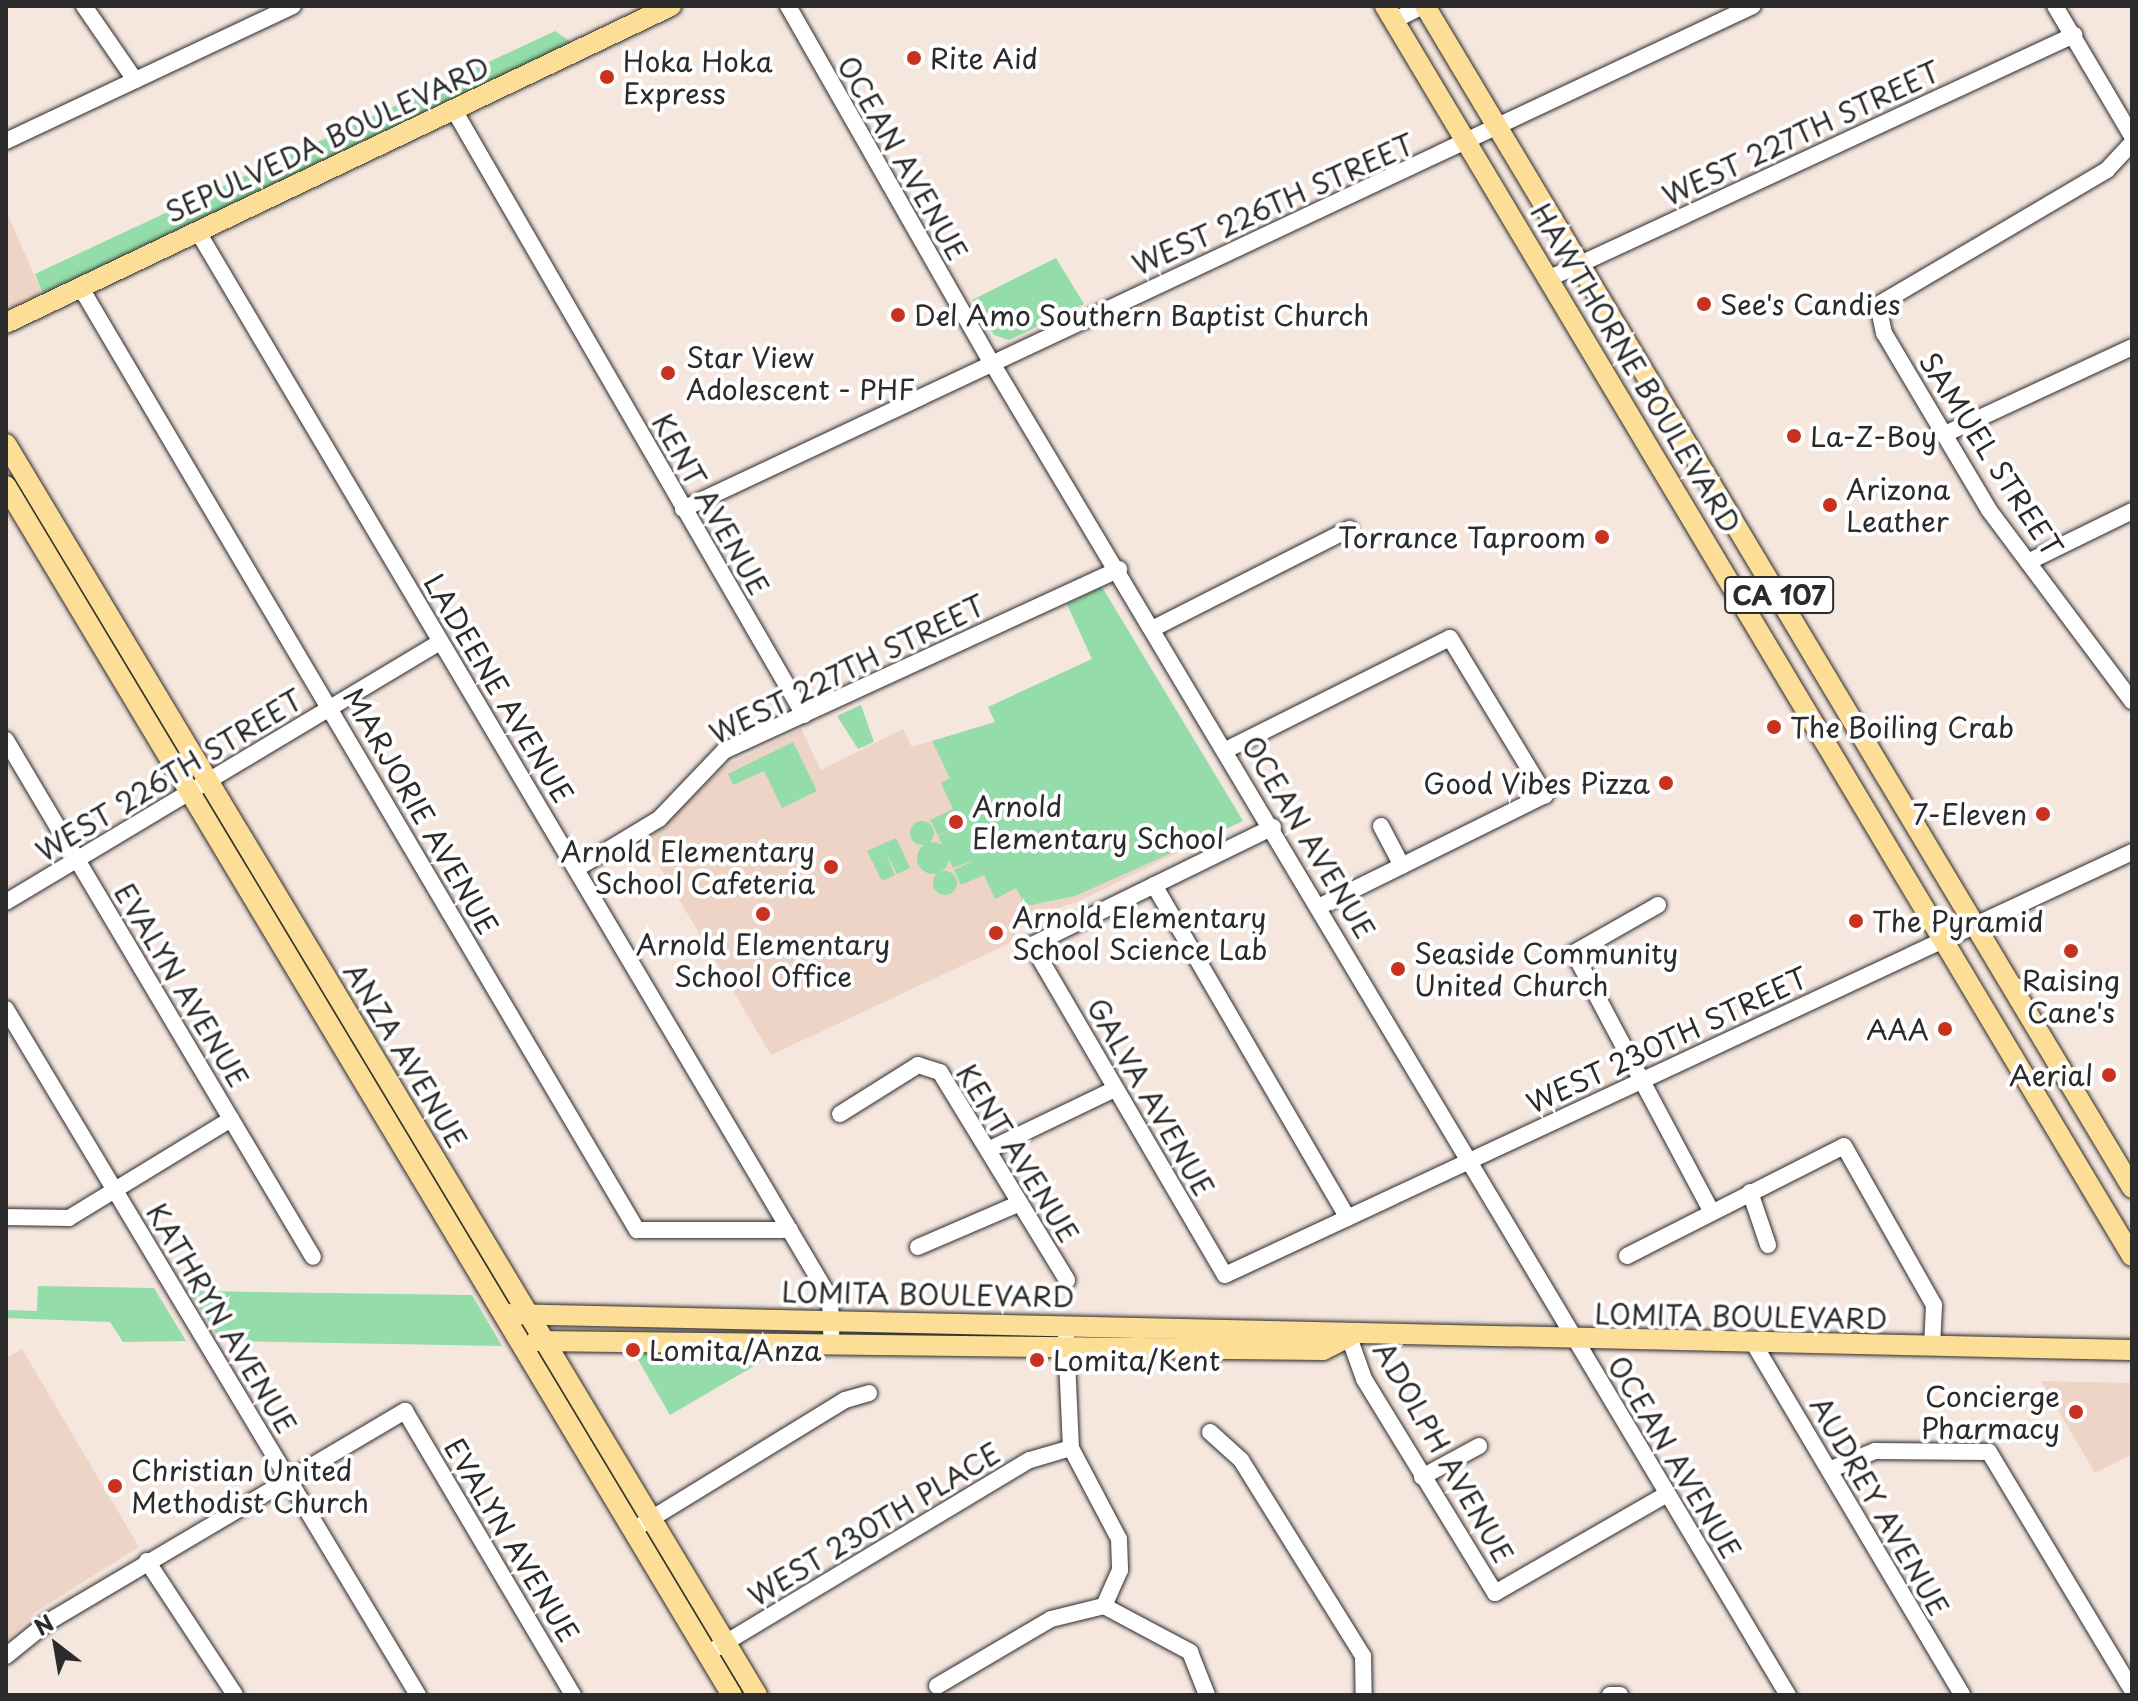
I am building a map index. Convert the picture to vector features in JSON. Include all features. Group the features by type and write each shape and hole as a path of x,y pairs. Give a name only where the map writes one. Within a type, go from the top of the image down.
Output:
{"main road":[{"name":"SEPULVEDA BOULEVARD","path":"6,323 671,6"},
{"name":"HAWTHORNE BOULEVARD","path":"1424,6 1501,129 2132,1188"},
{"name":"HAWTHORNE BOULEVARD","path":"1390,13 1471,143 2132,1256"},
{"name":"ANZA AVENUE","path":"6,444 212,779 544,1342 732,1695"},
{"name":"ANZA AVENUE","path":"6,486 520,1340 642,1524 727,1643 757,1695"},
{"name":"LOMITA BOULEVARD","path":"504,1314 1328,1329 1349,1337 2132,1350"},
{"name":"LOMITA BOULEVARD","path":"520,1340 1323,1350 1349,1337"}],"street":[{"path":"84,6 135,80"},
{"path":"7,137 135,80 264,12 293,6"},
{"name":"OCEAN AVENUE","path":"788,6 992,363 1119,569 1788,1695"},
{"path":"1390,13 1424,6"},
{"name":"WEST 226TH STREET","path":"683,509 1501,129 1753,6"},
{"path":"2055,6 2132,136"},
{"name":"WEST 227TH STREET","path":"1550,278 2074,35"},
{"name":"KENT AVENUE","path":"454,110 804,715"},
{"name":"SAMUEL STREET","path":"2132,143 2107,170 1878,305 1884,333 1945,434 2028,562 2132,701"},
{"name":"LADEENE AVENUE","path":"198,232 830,1298 831,1343"},
{"name":"MARJORIE AVENUE","path":"81,288 637,1230 790,1230"},
{"path":"1945,434 2132,347"},
{"path":"2028,562 2132,511"},
{"path":"1154,628 1349,529"},
{"name":"WEST 227TH STREET","path":"576,869 659,819 724,751 1119,569"},
{"path":"1226,750 1450,638 1545,795 1320,906"},
{"name":"WEST 226TH STREET","path":"6,902 440,642"},
{"name":"EVALYN AVENUE","path":"6,740 313,1257"},
{"path":"1381,826 1402,866"},
{"path":"1273,827 1154,885 1348,1218"},
{"name":"WEST 230TH STREET","path":"1225,1275 2132,852"},
{"name":"GALVA AVENUE","path":"1154,885 1032,945 1225,1275"},
{"path":"1658,905 1574,953 1711,1211"},
{"name":"KATHRYN AVENUE","path":"6,1009 418,1695"},
{"name":"KENT AVENUE","path":"840,1114 918,1065 940,1072 1067,1280"},
{"path":"988,1150 1115,1089"},
{"path":"6,1217 69,1218 231,1119"},
{"path":"1627,1256 1844,1146 1934,1305 1932,1347"},
{"path":"1750,1192 1768,1245"},
{"path":"918,1247 1020,1203"},
{"path":"1065,1324 1071,1448 1119,1539 1120,1570 1104,1606"},
{"name":"ADOLPH AVENUE","path":"1349,1337 1364,1379 1495,1593 1667,1494"},
{"name":"AUDREY AVENUE","path":"1754,1344 1962,1695"},
{"path":"642,1524 845,1400 869,1393"},
{"name":"EVALYN AVENUE","path":"289,1479 405,1411 573,1695"},
{"path":"1210,1432 1241,1460 1363,1656 1364,1695"},
{"path":"1422,1477 1479,1446"},
{"name":"WEST 230TH PLACE","path":"708,1654 1030,1460 1071,1448"},
{"path":"1829,1470 1875,1451 1989,1452 2132,1690"},
{"path":"6,1656 48,1622 289,1479"},
{"path":"147,1561 235,1695"},
{"path":"937,1686 1051,1619 1104,1606 1190,1652 1207,1695"}],"shaded area":[{"path":"6,211 47,304 6,323"},
{"name":"Arnold Elementary School","path":"1102,587 1243,821 1077,902 1027,918 1008,944 771,1055 645,842 725,766 801,729 821,770 903,729 912,747 995,722 988,707 1092,659 1067,604"},
{"path":"22,1349 139,1547 37,1611 6,1642 6,1358"},
{"path":"2041,1381 2132,1383 2132,1454 2095,1473"}],"green space":[{"path":"555,31 581,49 47,304 35,274"},
{"path":"1056,258 1084,304 1009,340 994,335 972,300"},
{"path":"1102,587 1243,821 1075,896 1026,906 1016,888 995,899 984,875 961,885 954,870 976,859 953,868 938,836 961,825 938,835 930,820 953,809 941,783 950,778 932,741 995,722 988,707 1092,659 1067,604"},
{"path":"861,705 874,742 858,749 837,716"},
{"path":"793,742 817,791 782,808 764,771 733,785 728,774"},
{"path":"922,821 930,825 934,833 930,841 922,845 914,841 910,833 914,825"},
{"path":"896,838 910,868 897,874 885,851 895,875 882,881 867,851"},
{"path":"933,842 945,846 949,858 945,870 933,874 921,870 917,858 921,846"},
{"path":"945,871 953,875 957,883 953,891 945,895 937,891 933,883 937,875"},
{"path":"38,1286 154,1288 186,1341 123,1342 110,1322 6,1318 6,1310 37,1311"},
{"path":"189,1291 472,1295 502,1346 221,1341"},
{"path":"633,1351 756,1354 761,1362 670,1415"}],"place":[{"name":"Rite Aid","path":"914,58"},
{"name":"Hoka Hoka Express","path":"607,77"},
{"name":"See's Candies","path":"1704,304"},
{"name":"Del Amo Southern Baptist Church","path":"898,315"},
{"name":"Star View Adolescent - PHF","path":"668,373"},
{"name":"La-Z-Boy","path":"1794,436"},
{"name":"Arizona Leather","path":"1830,505"},
{"name":"Torrance Taproom","path":"1602,537"},
{"name":"The Boiling Crab","path":"1774,727"},
{"name":"Good Vibes Pizza","path":"1666,783"},
{"name":"7-Eleven","path":"2043,814"},
{"name":"Arnold Elementary School","path":"956,822"},
{"name":"Arnold Elementary School Cafeteria","path":"831,867"},
{"name":"Arnold Elementary School Office","path":"763,914"},
{"name":"The Pyramid","path":"1856,921"},
{"name":"Arnold Elementary School Science Lab","path":"996,933"},
{"name":"Raising Cane's","path":"2071,951"},
{"name":"Seaside Community United Church","path":"1398,969"},
{"name":"AAA","path":"1945,1029"},
{"name":"Aerial","path":"2109,1075"},
{"name":"Lomita/Anza","path":"633,1350"},
{"name":"Lomita/Kent","path":"1037,1360"},
{"name":"Concierge Pharmacy","path":"2076,1412"},
{"name":"Christian United Methodist Church","path":"115,1486"}]}
